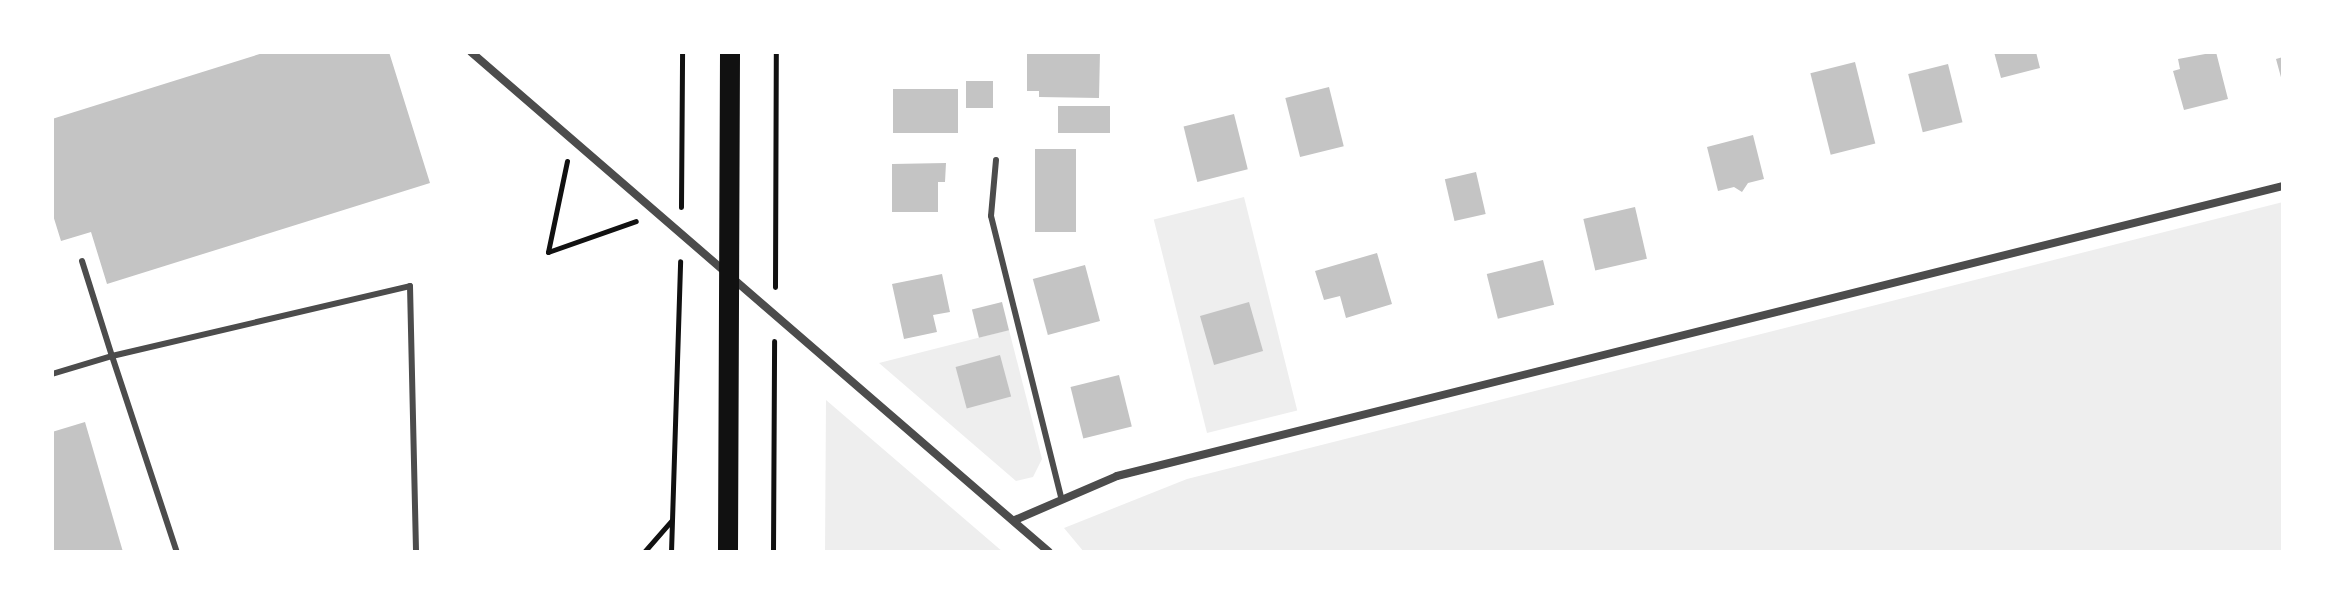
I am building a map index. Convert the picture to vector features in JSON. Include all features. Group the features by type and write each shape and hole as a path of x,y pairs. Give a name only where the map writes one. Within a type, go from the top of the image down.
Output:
{"main road":[{"path":"728,552 730,52"}],"street":[{"path":"471,52 1049,552"},
{"path":"1015,520 1061,496 1117,476 2283,186"}],"lane":[{"path":"996,160 991,216 1061,496"},
{"path":"82,261 177,552"},
{"path":"52,374 112,356 410,286 416,552"}],"path":[{"path":"671,552 682,52"},
{"path":"773,552 776,52"},
{"path":"571,140 548,252 656,213"},
{"path":"644,552 672,520"}],"shaded area":[{"path":"1244,197 1297,410 1207,433 1154,219"},
{"path":"2283,202 2283,552 1084,552 1064,528 1187,479"},
{"path":"1009,330 1042,459 1033,477 1016,481 879,363"},
{"path":"826,400 1003,552 825,552"}],"building":[{"path":"266,52 389,52 430,183 107,284 91,232 61,241 52,212 52,119"},
{"path":"1027,52 1100,52 1099,98 1039,97 1039,91 1027,91"},
{"path":"1994,52 2036,52 2040,68 2001,78"},
{"path":"2216,52 2228,99 2184,110 2173,71 2180,69 2178,59"},
{"path":"2283,57 2283,81 2282,81 2276,59"},
{"path":"1855,62 1875,144 1831,155 1810,73"},
{"path":"1948,64 1963,122 1923,132 1908,74"},
{"path":"966,81 993,81 993,108 966,108"},
{"path":"1329,87 1344,146 1300,157 1285,98"},
{"path":"893,89 958,89 958,133 893,133"},
{"path":"1058,106 1110,106 1110,133 1058,133"},
{"path":"1234,114 1248,169 1197,182 1184,127"},
{"path":"1753,135 1764,179 1748,183 1742,192 1734,187 1718,191 1707,147"},
{"path":"1035,149 1076,149 1076,232 1035,232"},
{"path":"946,163 945,182 938,182 938,212 892,212 892,164"},
{"path":"1476,172 1486,214 1454,221 1445,179"},
{"path":"1635,207 1647,259 1595,271 1583,219"},
{"path":"1377,253 1392,304 1346,318 1340,296 1324,300 1315,271"},
{"path":"1543,260 1554,305 1498,319 1487,274"},
{"path":"1085,265 1100,321 1048,335 1033,279"},
{"path":"942,274 950,312 933,315 937,332 904,339 892,284"},
{"path":"1002,302 1009,330 979,338 972,309"},
{"path":"1249,302 1263,351 1214,365 1200,316"},
{"path":"1000,355 1011,397 967,408 956,367"},
{"path":"1119,375 1132,426 1083,439 1070,387"},
{"path":"85,422 123,552 52,552 52,432"}]}
